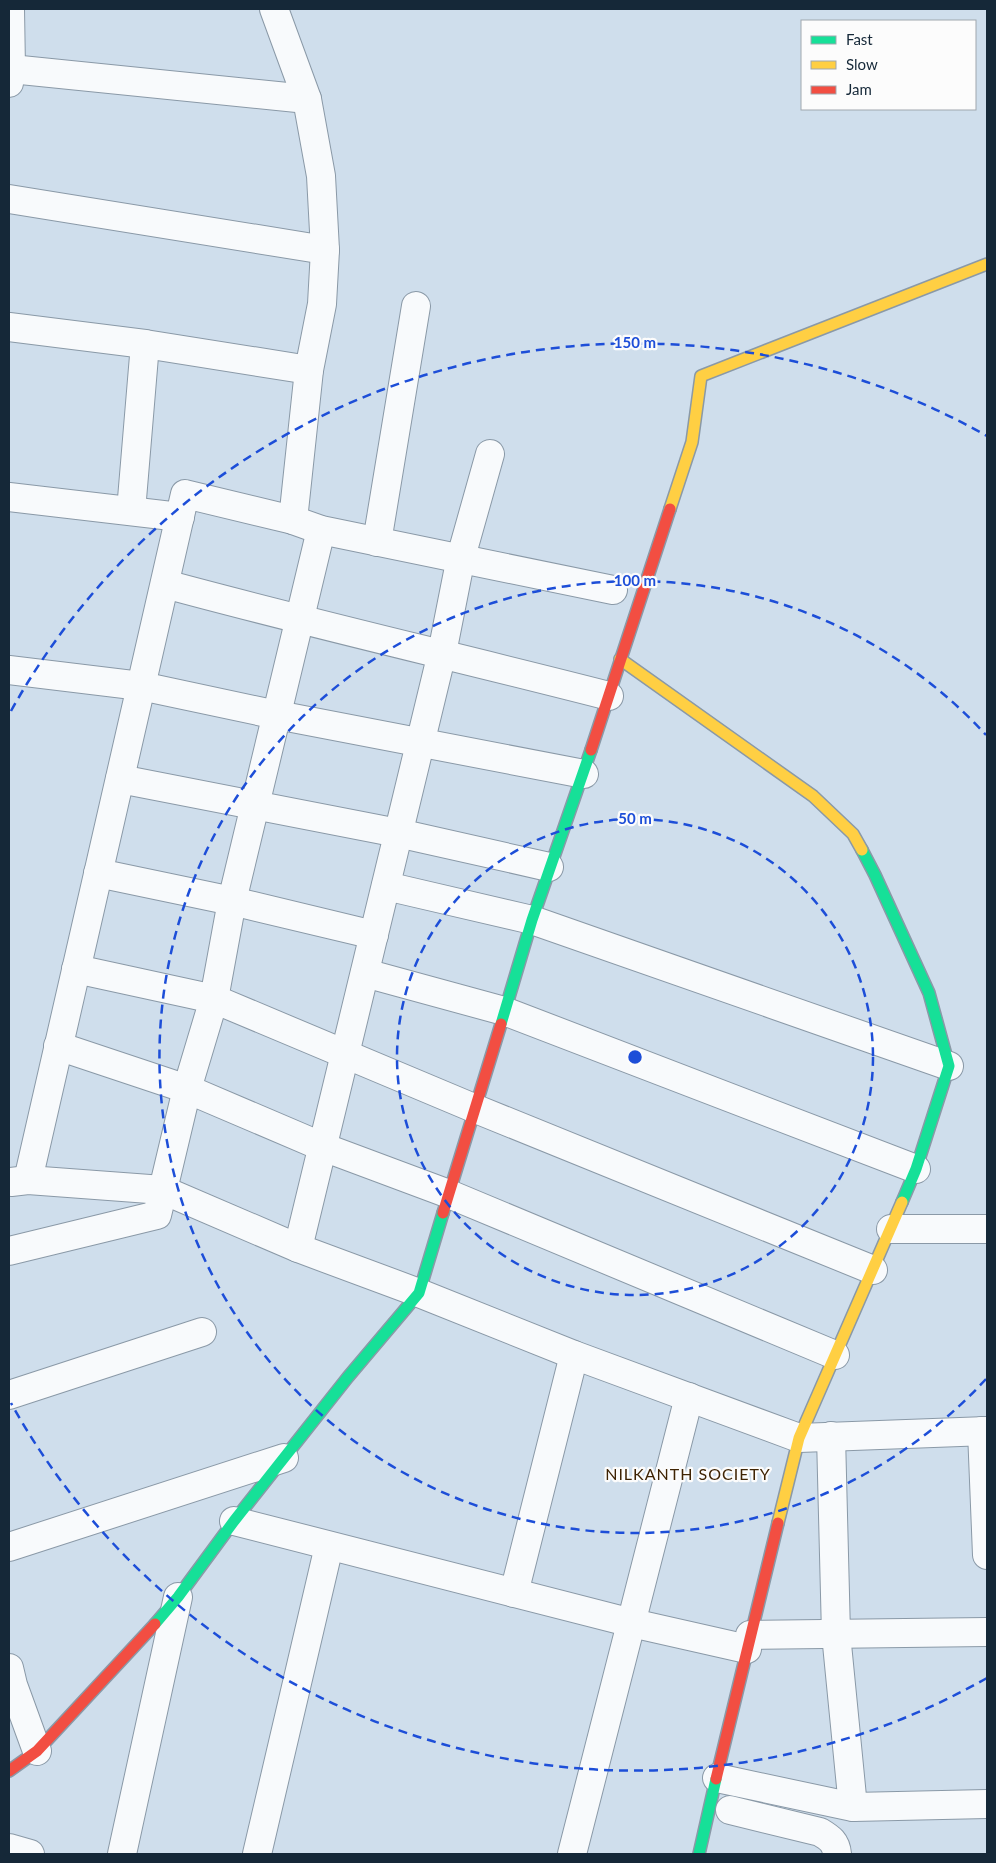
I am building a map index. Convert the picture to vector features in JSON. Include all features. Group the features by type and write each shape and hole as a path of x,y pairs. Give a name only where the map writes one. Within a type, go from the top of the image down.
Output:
{"street":[{"path":"10,9 10,76 307,99"},
{"path":"274,9 307,99 321,176 325,250 322,304 309,370 293,520"},
{"path":"9,199 325,250"},
{"path":"9,1771 37,1751 136,1646 178,1597 234,1521 348,1377 419,1293 549,867 584,774 692,442 701,376 987,264"},
{"path":"377,542 416,306"},
{"path":"9,326 146,344 309,370"},
{"path":"131,512 146,344"},
{"path":"298,1248 442,654 461,557 490,454"},
{"path":"613,590 461,557 321,530 293,520 185,494 58,1046 18,1181 163,1190 298,1248 419,1293 574,1355 799,1438 985,1431 987,1555"},
{"path":"9,497 180,517"},
{"path":"9,1251 157,1215 187,1089 214,999 232,901 321,530"},
{"path":"165,584 299,620 609,696"},
{"path":"620,659 813,796 853,834 929,993 949,1066 916,1169 799,1438 748,1642 700,1854"},
{"path":"9,670 141,686 420,743 584,774"},
{"path":"120,779 398,834 549,867"},
{"path":"98,873 232,901 374,935"},
{"path":"386,886 532,920 949,1066"},
{"path":"76,969 214,999 476,1109 873,1270"},
{"path":"365,973 504,1011 916,1169"},
{"path":"58,1046 187,1089 323,1147 449,1194 835,1355"},
{"path":"891,1230 987,1229"},
{"path":"9,1394 202,1332"},
{"path":"514,1593 574,1355"},
{"path":"572,1854 689,1397"},
{"path":"831,1436 836,1634 853,1807"},
{"path":"9,1547 284,1458"},
{"path":"234,1521 632,1623 748,1642 836,1634 987,1632"},
{"path":"257,1854 329,1546"},
{"path":"122,1854 178,1597"},
{"path":"10,1680 37,1751"},
{"path":"717,1778 853,1807 987,1804"},
{"path":"730,1810 820,1832 830,1838 836,1846 837,1854"},
{"path":"9,1848 30,1854"}],"traffic: fast":[{"path":"501,1024 532,920 591,750"},
{"path":"862,850 929,993 949,1066 916,1169 902,1202"},
{"path":"155,1624 348,1377 419,1293 443,1213"},
{"path":"699,1854 716,1779"}],"traffic: slow":[{"path":"670,509 692,442 701,376 987,264"},
{"path":"620,659 813,796 853,834 862,850"},
{"path":"778,1523 799,1438 902,1202"}],"traffic: jam":[{"path":"591,750 670,509"},
{"path":"443,1213 501,1024"},
{"path":"716,1779 778,1523"},
{"path":"9,1771 37,1751 155,1624"}],"district":[{"name":"NILKANTH SOCIETY","path":"688,1473"}]}
